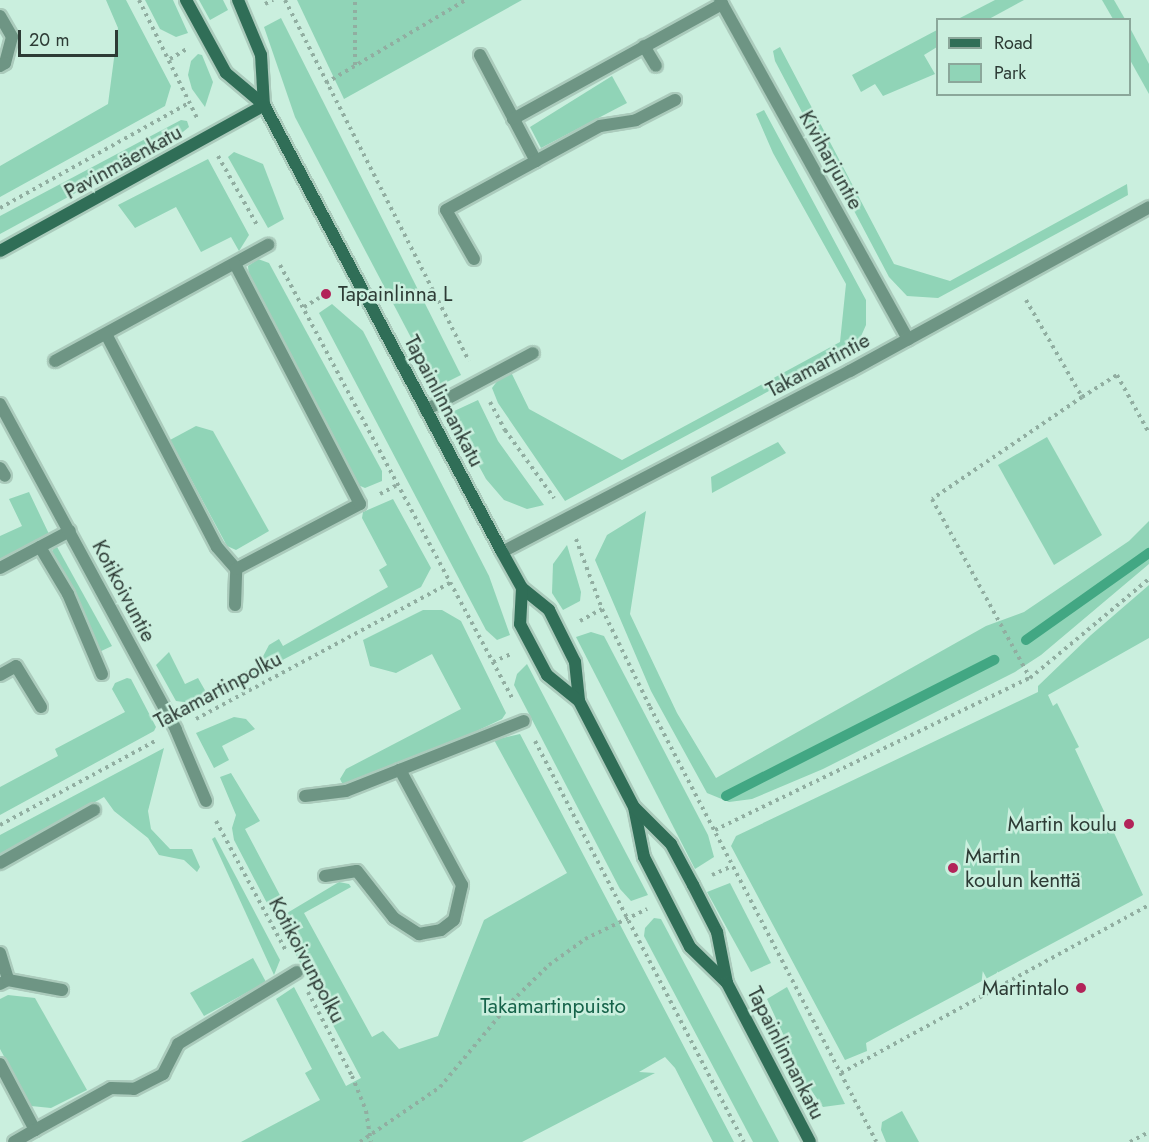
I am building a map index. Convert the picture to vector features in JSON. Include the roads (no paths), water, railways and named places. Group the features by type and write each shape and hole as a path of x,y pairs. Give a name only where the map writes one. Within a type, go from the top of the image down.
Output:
{"street":[{"name":"Tapainlinnankatu","path":"186,0 226,73 264,105 522,588 549,610 575,662 579,701 634,807 676,854 717,932 727,983 810,1142"},
{"name":"Tapainlinnankatu","path":"238,0 261,55 264,105"},
{"path":"513,119 721,2"},
{"name":"Kiviharjuntie","path":"721,2 908,339"},
{"path":"0,16 12,37 5,63 0,66"},
{"path":"644,46 656,66"},
{"path":"480,55 536,161"},
{"path":"474,259 446,210 600,126 636,120 675,100"},
{"name":"Pavinmäenkatu","path":"0,251 264,105"},
{"name":"Takamartintie","path":"502,552 908,339 1149,207"},
{"path":"56,361 268,245"},
{"path":"235,264 360,504 236,569"},
{"path":"106,334 217,547 236,569 235,605"},
{"path":"426,410 533,353"},
{"name":"Kotikoivuntie","path":"0,404 176,730 206,801"},
{"path":"0,568 70,531"},
{"path":"40,547 68,594 102,674"},
{"name":"Tapainlinnankatu","path":"522,588 520,624 548,675 579,701"},
{"path":"0,675 16,666 41,707"},
{"path":"305,796 346,791 524,721"},
{"path":"326,876 357,872 394,918 419,934 441,930 454,920 462,885 400,770"},
{"name":"Tapainlinnankatu","path":"634,807 644,857 690,947 727,983"},
{"path":"0,863 94,810"},
{"path":"0,953 4,982 62,990"},
{"path":"14,1142 111,1088 134,1089 163,1074 178,1044 297,972"},
{"path":"0,1064 35,1130"}],"waterway":[{"path":"1026,640 1149,553"},
{"path":"726,796 994,660"}],"place":[{"name":"Tapainlinna L","path":"326,294"},
{"name":"Martin koulu","path":"1129,824"},
{"name":"Martin koulun kenttä","path":"953,868"},
{"name":"Martintalo","path":"1081,988"}],"park label":[{"name":"Takamartinpuisto","path":"553,1006"}]}
